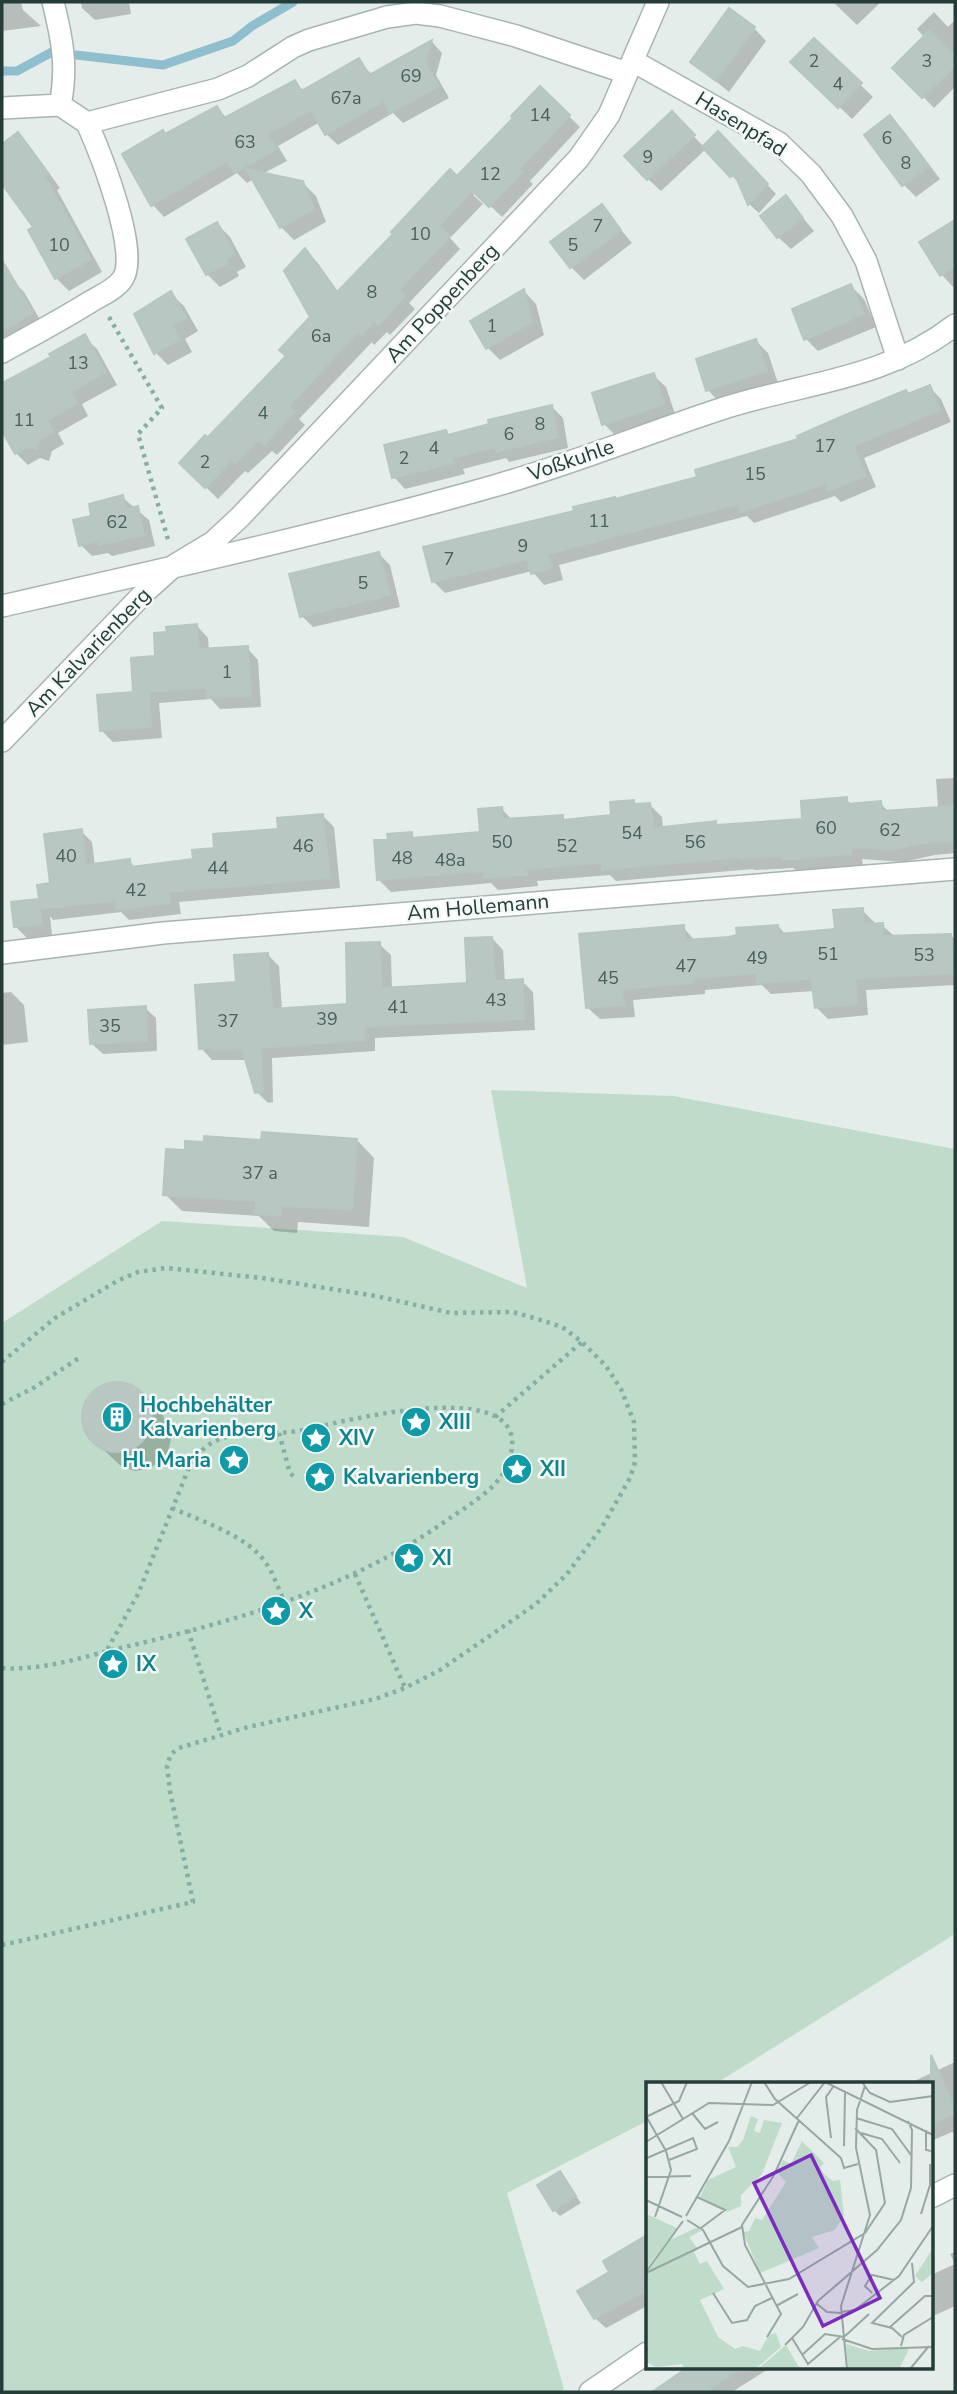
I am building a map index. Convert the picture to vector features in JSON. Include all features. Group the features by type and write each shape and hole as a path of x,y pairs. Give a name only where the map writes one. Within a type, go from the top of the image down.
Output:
{"street":[{"path":"53,2 65,57 60,105"},
{"name":"Am Poppenberg","path":"175,565 213,542 240,517 579,158 609,115 658,2"},
{"name":"Hasenpfad","path":"87,123 218,89 248,76 293,47 387,9 440,16 630,67 779,143 811,174 842,216 866,261 898,359"},
{"path":"2,108 60,105 87,123 110,178 128,259 126,274 121,282 2,352"},
{"name":"Voßkuhle","path":"2,606 264,545 496,486 727,407 858,375 935,340 955,325"},
{"name":"Am Kalvarienberg","path":"2,741 146,591 175,565"},
{"name":"Am Hollemann","path":"2,953 163,933 955,869"},
{"path":"932,2196 955,2185"},
{"path":"590,2392 646,2354"}],"path":[{"path":"97,298 162,408 138,434 175,565"},
{"path":"2,1362 55,1318 117,1281 138,1272 166,1268 262,1278 376,1296 451,1313 513,1312 562,1327 606,1366 621,1389 634,1422 635,1462 616,1506 567,1574 536,1604 440,1670 405,1688 375,1699 329,1707 179,1748 167,1761 170,1791 193,1902 2,1945"},
{"path":"495,1417 582,1342"},
{"path":"2,1404 35,1387 82,1356"},
{"path":"2,1668 31,1668 106,1652 285,1603 355,1574 414,1544 499,1479 513,1441 510,1429 504,1422 483,1411 436,1408 380,1412 307,1430 219,1438 205,1446 188,1470 138,1594 106,1652"},
{"path":"279,1433 293,1477"},
{"path":"172,1508 221,1530 259,1554 267,1564 285,1603"},
{"path":"355,1574 405,1688"},
{"path":"188,1630 221,1735"}],"green space":[{"path":"491,1090 673,1096 955,1149 955,1934 718,2082 646,2082 646,2122 507,2193 564,2389 560,2392 2,2392 2,1323 162,1221 403,1237 527,1288"}],"building":[{"path":"729,8 755,27 716,81 690,62"},
{"path":"929,31 955,56 955,66 922,98 892,68"},
{"path":"814,38 862,83 838,108 790,62"},
{"path":"432,40 425,62 439,86 390,113 384,101 325,135 311,110 268,134 277,149 234,173 227,161 151,206 122,154 163,130 165,134 217,106 224,118 295,80 301,91 359,58 369,75"},
{"path":"540,86 570,115 519,169 522,172 489,207 467,186 472,191 439,226 450,236 399,290 405,296 378,325 374,321 362,335 359,332 330,362 289,406 295,412 264,445 259,440 235,463 232,460 205,488 179,463 205,435 208,437 286,356 279,350 310,317 284,271 305,248 337,292 450,169 457,176"},
{"path":"672,111 695,135 647,180 624,156"},
{"path":"890,115 929,166 902,186 864,135"},
{"path":"718,131 768,184 748,205 735,175 730,177 702,147"},
{"path":"18,132 49,174 45,177 91,259 55,279 28,230 33,227 2,184 2,144"},
{"path":"246,169 303,181 314,209 280,228"},
{"path":"786,195 803,218 777,238 760,216"},
{"path":"602,204 621,230 570,268 550,242"},
{"path":"955,220 955,267 940,276 919,242"},
{"path":"217,222 235,254 226,259 228,263 206,275 186,239"},
{"path":"2,260 33,313 2,331"},
{"path":"851,284 864,314 804,340 792,309"},
{"path":"524,289 532,322 486,349 470,321"},
{"path":"171,291 186,318 173,326 180,339 154,354 134,314"},
{"path":"85,334 106,372 71,392 77,403 47,421 53,432 40,439 37,449 27,447 15,454 2,431 2,383 51,357 49,354"},
{"path":"756,339 767,371 706,391 696,359"},
{"path":"654,373 664,404 602,425 592,393"},
{"path":"930,385 940,410 854,446 866,476 828,491 825,484 740,512 738,504 548,554 552,568 531,574 527,559 432,582 423,547 574,511 573,507 615,499 697,477 695,470 798,439 797,436 906,390 908,394"},
{"path":"552,405 558,437 496,452 495,447 453,458 454,463 392,478 384,445 446,430 448,435 489,424 488,420"},
{"path":"123,495 126,509 138,506 144,535 99,545 98,541 79,546 73,520 91,516 89,504"},
{"path":"379,552 390,595 300,617 289,574"},
{"path":"197,624 199,649 248,646 251,696 207,698 206,688 149,692 151,727 100,731 97,695 133,692 131,658 155,656 154,633 167,632 166,627"},
{"path":"847,797 847,804 881,801 882,811 955,806 955,841 922,843 890,850 851,847 851,854 783,860 782,856 741,857 602,870 602,863 526,869 527,875 484,878 483,871 377,880 374,840 388,840 387,834 412,832 412,838 480,832 478,809 502,807 503,819 563,815 563,820 611,815 610,802 634,800 634,804 650,803 654,828 716,821 716,825 802,819 801,801"},
{"path":"323,814 330,878 169,892 170,903 116,910 114,901 40,909 39,903 42,924 14,927 11,902 39,899 37,885 50,883 44,834 82,829 86,865 130,859 131,867 193,859 192,850 214,848 213,834 278,829 277,818"},
{"path":"863,908 864,924 883,923 884,936 951,934 953,973 855,979 857,1004 838,1006 815,1008 811,979 757,983 757,973 694,979 694,983 622,989 624,1005 586,1008 579,934 684,925 685,940 729,937 737,935 736,928 778,925 779,934 835,929 833,910"},
{"path":"492,937 495,981 523,979 524,1019 364,1027 364,1040 261,1048 263,1092 255,1093 242,1049 199,1049 195,985 236,982 234,955 268,953 272,1009 347,1004 346,943 380,942 382,988 467,983 465,938"},
{"path":"146,1006 147,1041 90,1044 88,1010"},
{"path":"262,1132 357,1139 352,1210 281,1206 281,1216 255,1214 256,1201 163,1195 166,1149 185,1150 185,1141 204,1142 204,1136 261,1140"},
{"name":"Hochbehälter Kalvarienberg","path":"124,1382 137,1388 146,1397 150,1403 150,1431 142,1442 131,1450 110,1452 92,1442 84,1431 82,1410 92,1392 103,1384"},
{"path":"931,2055 955,2108 955,2113 932,2124 932,2082"},
{"path":"560,2171 576,2196 553,2211 537,2185"},
{"path":"646,2236 646,2291 594,2319 577,2291 609,2272 603,2261"},
{"path":"684,2370 739,2370 705,2392 652,2392"}],"waterway":[{"path":"76,55 163,65 233,41 252,26 293,2"},
{"path":"2,71 17,71 52,52"}],"place":[{"name":"Hochbehälter Kalvarienberg","path":"117,1417"},
{"name":"XIII","path":"416,1422"},
{"name":"XIV","path":"316,1438"},
{"name":"Hl. Maria","path":"234,1460"},
{"name":"XII","path":"517,1469"},
{"name":"Kalvarienberg","path":"320,1477"},
{"name":"XI","path":"409,1558"},
{"name":"X","path":"276,1611"},
{"name":"IX","path":"113,1664"}]}
